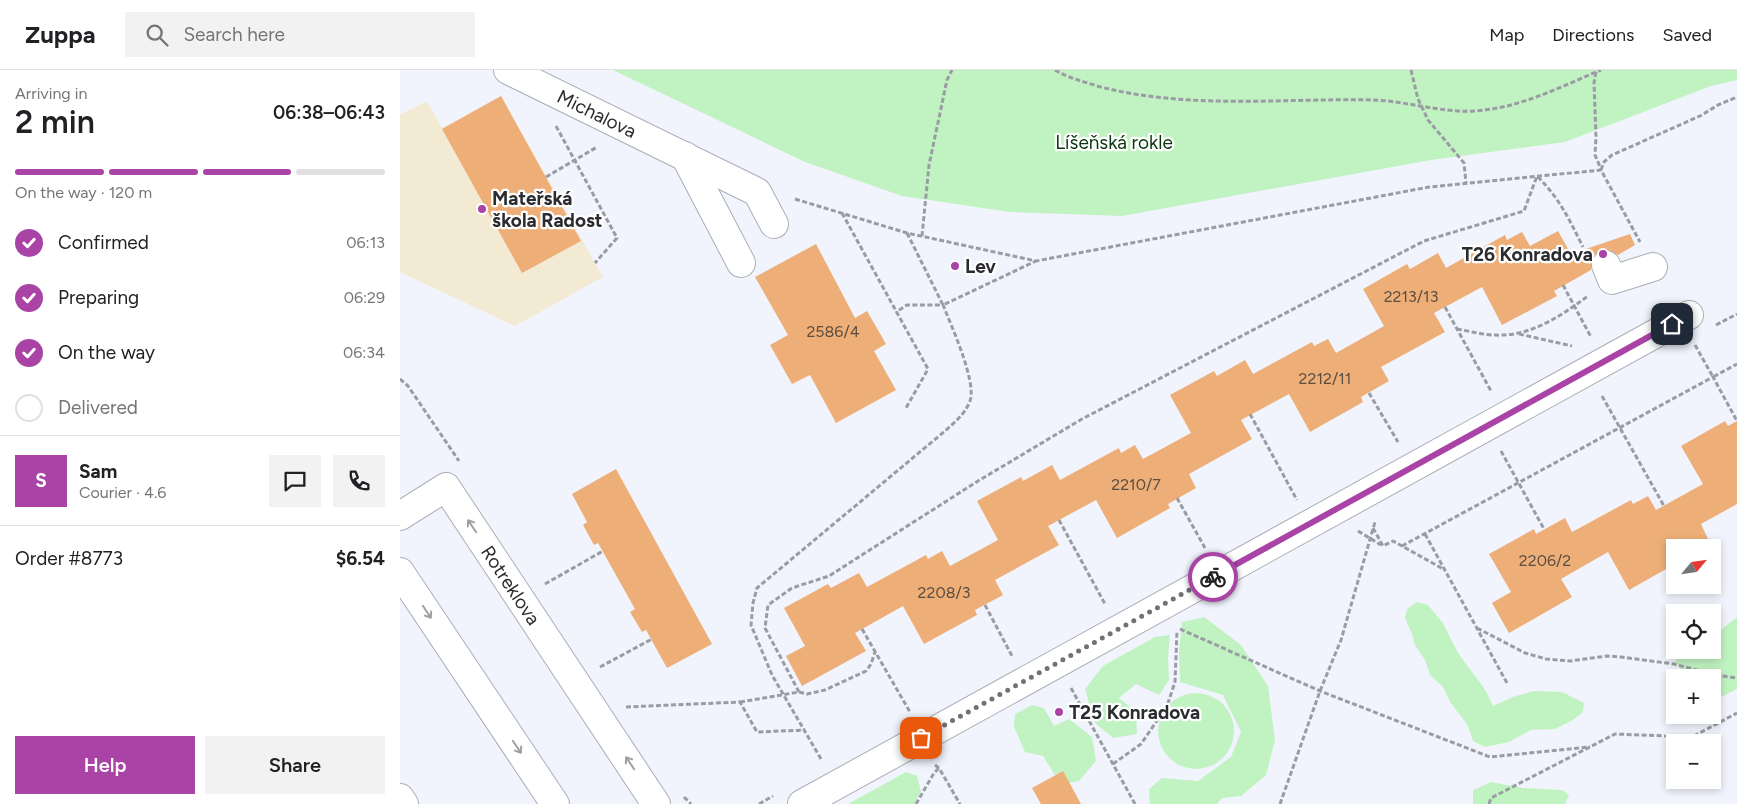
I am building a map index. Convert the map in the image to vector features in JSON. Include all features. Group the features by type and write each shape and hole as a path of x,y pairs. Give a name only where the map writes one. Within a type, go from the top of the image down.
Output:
{"street":[{"name":"Michalova","path":"508,70 630,128 757,192 774,224"},
{"path":"685,156 741,263"},
{"path":"1596,260 1612,280 1653,267"},
{"path":"802,804 1057,663 1690,327"},
{"path":"400,516 446,487"},
{"name":"Rotreklova","path":"446,487 656,804"},
{"path":"400,572 555,804"},
{"path":"400,798 404,804"}],"path":[{"path":"922,236 929,165 947,80 952,70"},
{"path":"1055,70 1068,77 1120,92 1183,100 1375,100 1452,110 1476,111 1522,103 1601,70"},
{"path":"1411,70 1421,106 1428,120 1464,163 1466,183"},
{"path":"1596,71 1594,83 1595,155 1601,170 1653,267"},
{"path":"1601,170 1604,162 1612,155 1700,116 1718,105 1737,97"},
{"path":"553,121 617,238 596,263"},
{"path":"546,177 630,128"},
{"path":"896,312 907,305 942,305 1036,261 1429,186 1601,170"},
{"path":"1537,176 1560,202 1596,260"},
{"path":"799,692 765,628 768,605 792,588 828,576 978,481 1082,419 1416,246 1450,233 1524,211 1537,176"},
{"path":"794,198 907,233 1036,261"},
{"path":"842,213 928,369 906,408"},
{"path":"836,786 772,674 751,625 753,603 758,588 961,416 970,400 971,382 952,326 907,233"},
{"path":"1564,285 1594,342"},
{"path":"1588,296 1589,290"},
{"path":"1457,329 1495,336 1519,334 1537,328 1574,306"},
{"path":"1445,308 1494,398"},
{"path":"1690,327 1736,422"},
{"path":"1519,334 1574,347"},
{"path":"1402,546 1737,364"},
{"path":"400,379 408,386 468,474 446,487"},
{"path":"1598,389 1664,506"},
{"path":"1369,393 1402,449"},
{"path":"1250,414 1300,507"},
{"path":"1497,444 1544,529"},
{"path":"1177,498 1205,549"},
{"path":"1280,804 1320,691 1341,640 1377,514"},
{"path":"1059,520 1106,606"},
{"path":"1373,528 1383,546"},
{"path":"1355,529 1383,546"},
{"path":"1425,534 1507,683"},
{"path":"1383,546 1393,541 1445,570"},
{"path":"543,585 603,551"},
{"path":"984,605 1013,658"},
{"path":"1113,764 1141,744 1167,706 1176,682 1177,623"},
{"path":"1476,628 1525,653 1546,659 1570,661 1607,656 1621,657 1674,664 1715,675 1737,678"},
{"path":"862,629 914,720"},
{"path":"1177,629 1186,631 1253,663 1320,691 1490,757 1590,747"},
{"path":"598,668 652,639"},
{"path":"624,707 740,702 785,696 799,692 807,694 824,690 866,671 871,664 875,652"},
{"path":"1057,663 1134,804"},
{"path":"740,702 757,732 805,730"},
{"path":"1489,804 1491,798 1615,734 1692,737 1737,713"},
{"path":"916,804 934,773 939,768"}],"shaded area":[{"name":"Mateřská škola Radost","path":"501,96 603,277 515,326 400,272 400,115 427,101 442,128"}],"green space":[{"name":"Líšeňská rokle","path":"613,70 1737,70 1737,80 1711,86 1565,142 1431,160 1122,216 1010,212 902,196 805,162"},
{"path":"1417,602 1428,605 1443,623 1458,653 1486,691 1493,706 1513,697 1534,691 1562,692 1584,703 1583,712 1573,720 1555,729 1531,730 1509,742 1485,747 1473,741 1467,724 1450,702 1443,687 1430,675 1425,660 1415,645 1405,618 1407,609"},
{"path":"1204,617 1241,645 1268,686 1275,740 1266,775 1241,796 1222,798 1217,804 1150,804 1149,789 1162,778 1198,781 1231,757 1241,732 1223,695 1180,682 1179,651 1182,622"},
{"path":"1737,617 1737,689 1721,697 1721,669 1680,669 1675,661 1677,659 1721,659 1721,630"},
{"path":"1170,635 1168,657 1169,680 1159,695 1136,684 1119,698 1136,712 1137,734 1113,738 1095,723 1085,689 1103,666 1155,637"},
{"path":"1196,693 1210,696 1223,704 1231,717 1234,731 1231,745 1223,758 1210,766 1196,769 1182,766 1169,758 1161,745 1158,731 1161,717 1169,704 1182,696"},
{"path":"1032,705 1044,708 1054,726 1069,719 1092,737 1096,761 1079,781 1069,783 1063,771 1055,775 1043,756 1025,752 1014,727 1015,714"},
{"path":"906,772 917,776 921,791 914,804 848,804"},
{"path":"1491,782 1523,788 1562,790 1569,795 1565,804 1473,804 1473,790"}],"building":[{"path":"501,96 581,241 522,273 442,129"},
{"path":"1558,231 1571,254 1630,234 1635,245 1618,255 1609,250 1600,251 1593,256 1591,270 1554,291 1557,296 1502,325 1482,287 1434,313 1445,332 1381,367 1389,381 1361,397 1363,402 1310,432 1289,394 1241,420 1252,439 1189,474 1196,488 1168,504 1170,508 1117,538 1096,500 1048,526 1059,545 995,580 1003,595 975,610 977,615 924,644 903,606 855,633 866,651 802,686 786,656 805,646 784,608 828,584 831,588 859,573 867,587 926,555 928,559 942,551 950,566 998,540 977,501 1021,477 1023,481 1052,465 1060,480 1119,448 1121,453 1135,445 1143,459 1191,433 1170,395 1214,371 1217,376 1245,360 1253,374 1312,342 1314,346 1328,339 1336,353 1384,326 1363,289 1407,264 1410,269 1438,253 1446,268 1505,235 1507,240 1522,232 1530,246"},
{"path":"816,244 855,318 867,311 886,344 874,351 896,390 836,423 810,375 792,384 770,345 788,335 755,277"},
{"path":"1725,421 1728,426 1737,421 1737,504 1701,524 1708,539 1666,539 1666,569 1629,590 1608,552 1561,579 1572,597 1509,633 1492,603 1511,592 1489,554 1534,529 1536,534 1565,518 1572,532 1631,500 1633,504 1648,496 1656,510 1703,484 1681,446"},
{"path":"616,469 712,644 667,668 646,630 642,632 630,612 635,609 598,543 594,545 583,525 587,522 572,494"},
{"path":"1063,771 1081,804 1041,804 1032,788"}],"way so far":[{"path":"921,738 1213,577"}],"place":[{"name":"Mateřská škola Radost","path":"482,209"},
{"name":"T26 Konradova","path":"1603,254"},
{"name":"Lev","path":"955,266"},
{"name":"T25 Konradova","path":"1059,712"}],"route":[{"path":"1213,577 1672,324"}]}
